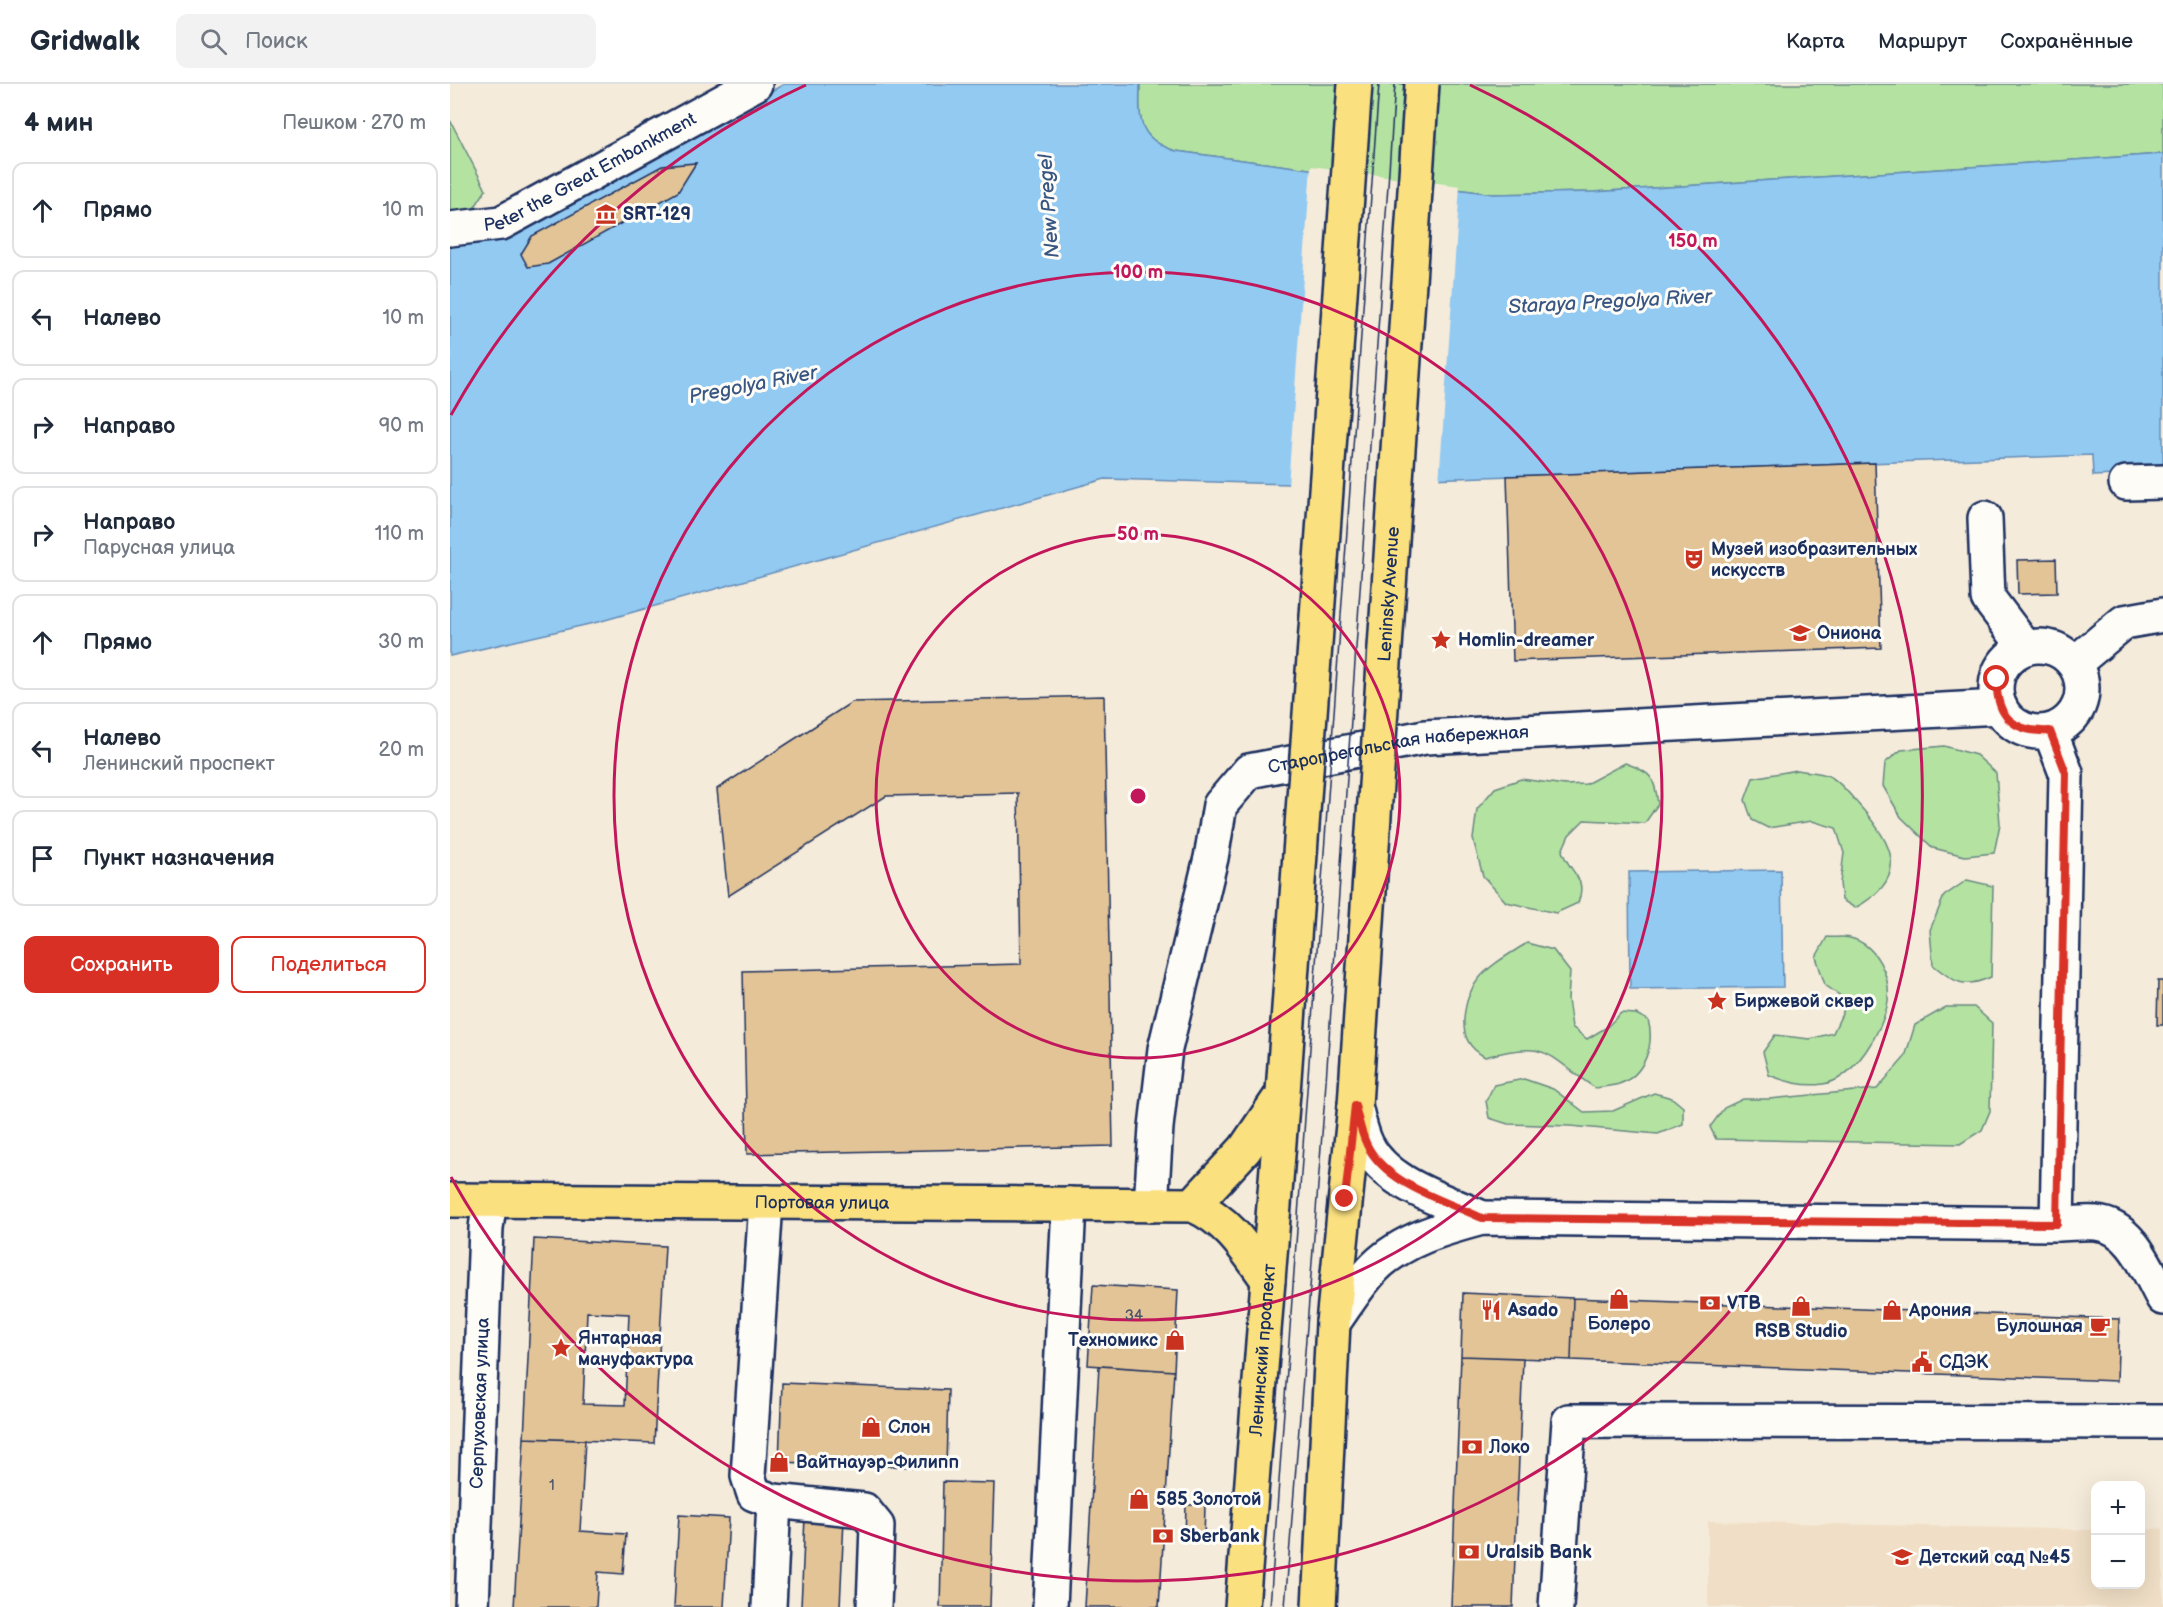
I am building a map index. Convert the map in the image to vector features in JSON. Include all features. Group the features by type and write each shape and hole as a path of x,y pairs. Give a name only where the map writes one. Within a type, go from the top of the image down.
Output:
{"main road":[{"path":"1268,1280 1238,1238 1215,1215 1193,1205 1245,1149 1283,1092 1355,84"},
{"name":"Leninsky Avenue","path":"1355,1105 1422,84"},
{"name":"Ленинский проспект","path":"1242,1607 1283,1092"},
{"path":"1319,1607 1332,1323 1355,1105"},
{"name":"Портовая улица","path":"450,1200 1193,1205"}],"street":[{"name":"Peter the Great Embankment","path":"450,229 501,223 755,84"},
{"path":"2126,483 2163,482"},
{"path":"1985,518 1988,598 2025,647"},
{"path":"2075,663 2124,622 2163,615"},
{"path":"2038,645 2052,647 2065,653 2075,663 2083,689 2074,715 2063,725 2050,731 2035,732 2021,728 2009,720 2000,707 1996,693 1997,679 2003,665 2025,647 2038,645"},
{"name":"Старопрегольская набережная","path":"1151,1205 1156,1127 1165,1049 1211,858 1220,805 1249,771 1425,737 2000,707"},
{"path":"2050,731 2066,773 2057,1224"},
{"path":"1355,1105 1366,1145 1385,1169 1413,1186 1482,1218"},
{"name":"Серпуховская улица","path":"472,1607 486,1228 490,1200"},
{"path":"766,1202 748,1476 754,1494 774,1501 864,1510 877,1526 874,1607"},
{"path":"1050,1607 1069,1204"},
{"path":"1332,1323 1376,1266 1407,1245 1428,1235 1482,1218 2057,1224 2097,1222 2118,1231 2135,1248 2163,1298"},
{"path":"1556,1607 1569,1421 2163,1422"},
{"path":"770,1607 774,1501"}],"shaded area":[{"name":"Детский сад №45","path":"1708,1521 2091,1530 2091,1589 2145,1589 2145,1530 2163,1528 2163,1607 1708,1607"}],"green space":[{"path":"1140,84 2163,84 2163,154 1594,192 1493,194 1176,151 1163,146 1147,134 1141,117"},
{"path":"450,120 486,190 450,245"},
{"path":"1944,746 1976,755 1996,773 2000,824 1994,853 1965,856 1933,848 1901,817 1883,786 1885,763 1901,750"},
{"path":"1625,763 1641,769 1650,777 1655,787 1658,804 1645,823 1584,820 1569,835 1562,851 1581,887 1578,903 1556,913 1506,902 1483,876 1473,839 1477,809 1495,788 1521,779 1565,785 1586,784"},
{"path":"1797,770 1818,773 1837,781 1871,819 1888,847 1891,860 1890,873 1884,885 1873,897 1855,908 1842,900 1840,883 1844,853 1836,828 1812,821 1768,828 1752,820 1745,800 1753,778"},
{"path":"1967,880 1993,886 1991,977 1974,983 1954,980 1933,965 1930,930 1944,896"},
{"path":"1827,937 1847,937 1859,941 1874,954 1880,962 1887,981 1888,1001 1874,1039 1866,1052 1846,1073 1823,1084 1789,1082 1769,1075 1763,1052 1775,1035 1810,1039 1833,1033 1848,1001 1825,985 1816,957"},
{"path":"1527,943 1553,950 1570,972 1568,999 1572,1027 1587,1039 1607,1027 1621,1013 1636,1014 1648,1020 1650,1039 1646,1058 1628,1080 1616,1085 1595,1088 1546,1053 1522,1050 1485,1057 1471,1046 1466,1037 1464,1025 1470,992 1493,965"},
{"path":"1946,1007 1974,1007 1992,1023 1990,1111 1982,1130 1960,1144 1716,1139 1710,1127 1724,1108 1743,1099 1769,1099 1877,1089 1905,1057 1915,1025"},
{"path":"1524,1079 1553,1089 1584,1112 1613,1111 1654,1093 1672,1098 1683,1107 1683,1124 1658,1134 1570,1126 1508,1124 1489,1118 1486,1101 1494,1085"}],"water":[{"path":"784,84 1140,84 1141,117 1147,134 1163,146 1176,151 1493,194 1594,192 2163,154 2163,473 2093,476 2092,455 1289,484 1105,479 598,622 450,656 450,245 511,238"},
{"path":"1781,870 1783,987 1630,989 1629,872"}],"pier":[{"path":"1311,166 1460,186 1439,482 1288,487"}],"building":[{"name":"SRT-129","path":"696,163 678,192 548,264 528,267 521,254 532,236 662,166"},
{"name":"Музей изобразительных искусств","path":"1875,463 1881,648 1513,661 1507,476"},
{"path":"2056,559 2057,593 2018,594 2017,560"},
{"path":"1104,696 1113,1146 747,1154 743,971 1021,964 1018,793 886,796 728,896 717,789 852,702"},
{"path":"2158,981 2163,981 2163,1025 2157,1025"},
{"path":"534,1239 665,1246 654,1443 524,1438","holes":["587,1312 629,1314 625,1405 583,1404"]},
{"path":"1093,1285 1178,1290 1174,1371 1088,1365"},
{"path":"1463,1293 1573,1298 1571,1360 1461,1356"},
{"path":"1573,1298 2119,1319 2117,1381 1571,1360"},
{"path":"1461,1356 1523,1358 1513,1607 1451,1607"},
{"path":"1099,1366 1174,1371 1159,1607 1085,1607"},
{"path":"782,1383 948,1390 946,1468 779,1462"},
{"path":"524,1438 585,1440 580,1531 626,1534 623,1574 598,1572 596,1607 514,1607"},
{"path":"943,1482 994,1483 990,1607 940,1607"},
{"path":"1186,1505 1205,1505 1204,1540 1185,1539"},
{"path":"679,1515 729,1518 724,1607 674,1607"},
{"path":"805,1517 844,1519 840,1607 801,1607"}],"tram line":[{"path":"1270,1607 1379,84"},
{"path":"1285,1607 1325,1096 1395,84"}],"place":[{"name":"SRT-129","path":"606,214"},
{"name":"Музей изобразительных искусств","path":"1694,559"},
{"name":"Ониона","path":"1800,633"},
{"name":"Homlin-dreamer","path":"1441,640"},
{"name":"Биржевой сквер","path":"1717,1001"},
{"name":"Болеро","path":"1619,1299"},
{"name":"VTB","path":"1710,1303"},
{"name":"RSB Studio","path":"1801,1306"},
{"name":"Asado","path":"1491,1310"},
{"name":"Арония","path":"1892,1310"},
{"name":"Булошная","path":"2100,1326"},
{"name":"Техномикс","path":"1175,1340"},
{"name":"Янтарная мануфактура","path":"561,1348"},
{"name":"СДЭК","path":"1922,1362"},
{"name":"Слон","path":"871,1427"},
{"name":"Локо","path":"1472,1447"},
{"name":"Вайтнауэр-Филипп","path":"779,1462"},
{"name":"585 Золотой","path":"1139,1499"},
{"name":"Sberbank","path":"1163,1536"},
{"name":"Uralsib Bank","path":"1469,1552"},
{"name":"Детский сад №45","path":"1902,1557"}],"route":[{"path":"1345,1199 1355,1105 1366,1145 1385,1169 1413,1186 1482,1218 2057,1224 2066,773 2050,731 2035,732 2021,728 2009,720 2000,707 1996,693 1997,679"}],"water label":[{"name":"New Pregel","path":"1049,206"},
{"name":"Staraya Pregolya River","path":"1610,302"},
{"name":"Pregolya River","path":"753,385"}]}
